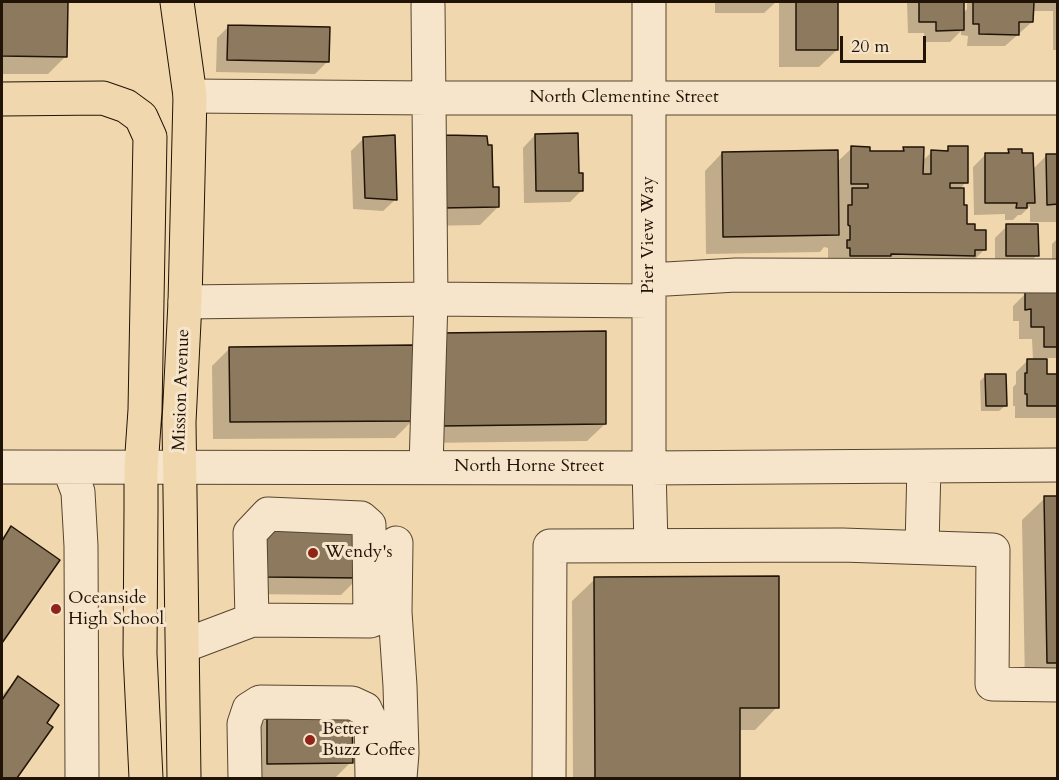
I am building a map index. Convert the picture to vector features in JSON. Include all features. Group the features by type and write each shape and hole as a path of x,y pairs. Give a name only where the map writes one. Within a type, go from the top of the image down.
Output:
{"main road":[{"name":"Mission Avenue","path":"177,2 190,96 179,422 184,778"},
{"name":"Mission Avenue","path":"2,99 103,98 126,106 141,117 150,137 145,410 141,468 141,654 146,778"}],"street":[{"name":"Pier View Way","path":"649,2 651,545"},
{"path":"426,467 431,299 428,5"},
{"name":"North Clementine Street","path":"190,96 429,99 1058,98"},
{"path":"184,302 431,299 649,290 736,275 1058,276"},
{"name":"North Horne Street","path":"2,467 649,468 1058,465"},
{"path":"922,547 924,466"},
{"path":"69,468 78,492 81,546 82,778"},
{"path":"252,620 250,533 268,514 361,518 369,525 382,616 400,686 402,753 400,778"},
{"path":"382,616 396,543"},
{"path":"549,778 550,546 842,545 993,550 992,684 1058,685"},
{"path":"183,646 252,620 382,616"},
{"path":"245,778 244,724 249,709 260,702 352,703 365,709 371,722 372,778"}],"building":[{"path":"2,2 68,2 67,57 2,56"},
{"path":"796,2 838,2 838,50 796,50"},
{"path":"919,2 964,2 964,30 936,31 936,22 919,22"},
{"path":"973,2 1034,2 1033,22 1019,22 1019,35 979,34 979,24 973,24"},
{"path":"228,25 330,27 329,62 227,60"},
{"path":"578,133 579,173 583,173 583,191 536,191 535,134"},
{"path":"395,135 397,200 365,198 363,137"},
{"path":"446,135 487,136 488,145 492,145 493,187 499,187 499,207 442,208"},
{"path":"851,146 870,147 870,151 904,151 903,147 924,147 923,174 931,174 931,150 948,151 948,146 968,146 968,183 950,183 950,188 964,188 967,224 975,224 975,230 986,230 986,250 975,250 975,256 891,254 891,256 850,256 850,248 847,248 847,240 850,240 848,205 852,205 852,188 868,188 868,184 851,184"},
{"path":"1008,149 1022,149 1022,153 1033,153 1035,203 1027,203 1027,208 1016,208 1017,203 985,203 985,153 1009,153"},
{"path":"838,150 839,235 723,237 722,152"},
{"path":"1046,154 1058,154 1058,204 1047,205"},
{"path":"1006,224 1038,224 1039,256 1006,256"},
{"path":"1025,292 1058,292 1058,347 1044,347 1044,327 1031,327 1031,309 1025,310"},
{"path":"606,331 606,424 440,426 439,333"},
{"path":"414,345 415,421 230,422 229,347"},
{"path":"1027,359 1047,359 1047,374 1058,374 1058,406 1027,406 1025,373 1027,373"},
{"path":"985,374 1006,374 1007,406 986,406"},
{"path":"1044,496 1058,496 1058,663 1047,663"},
{"path":"11,526 60,560 2,643 2,541"},
{"name":"Wendy's","path":"266,529 361,530 360,578 265,577"},
{"path":"779,576 779,708 740,708 740,778 595,778 594,577"},
{"path":"18,676 59,705 47,723 53,727 17,778 2,778 2,700"},
{"name":"Better Buzz Coffee","path":"267,716 352,716 353,763 267,764"}],"place":[{"name":"Wendy's","path":"313,553"},
{"name":"Oceanside High School","path":"56,609"},
{"name":"Better Buzz Coffee","path":"310,740"}]}
